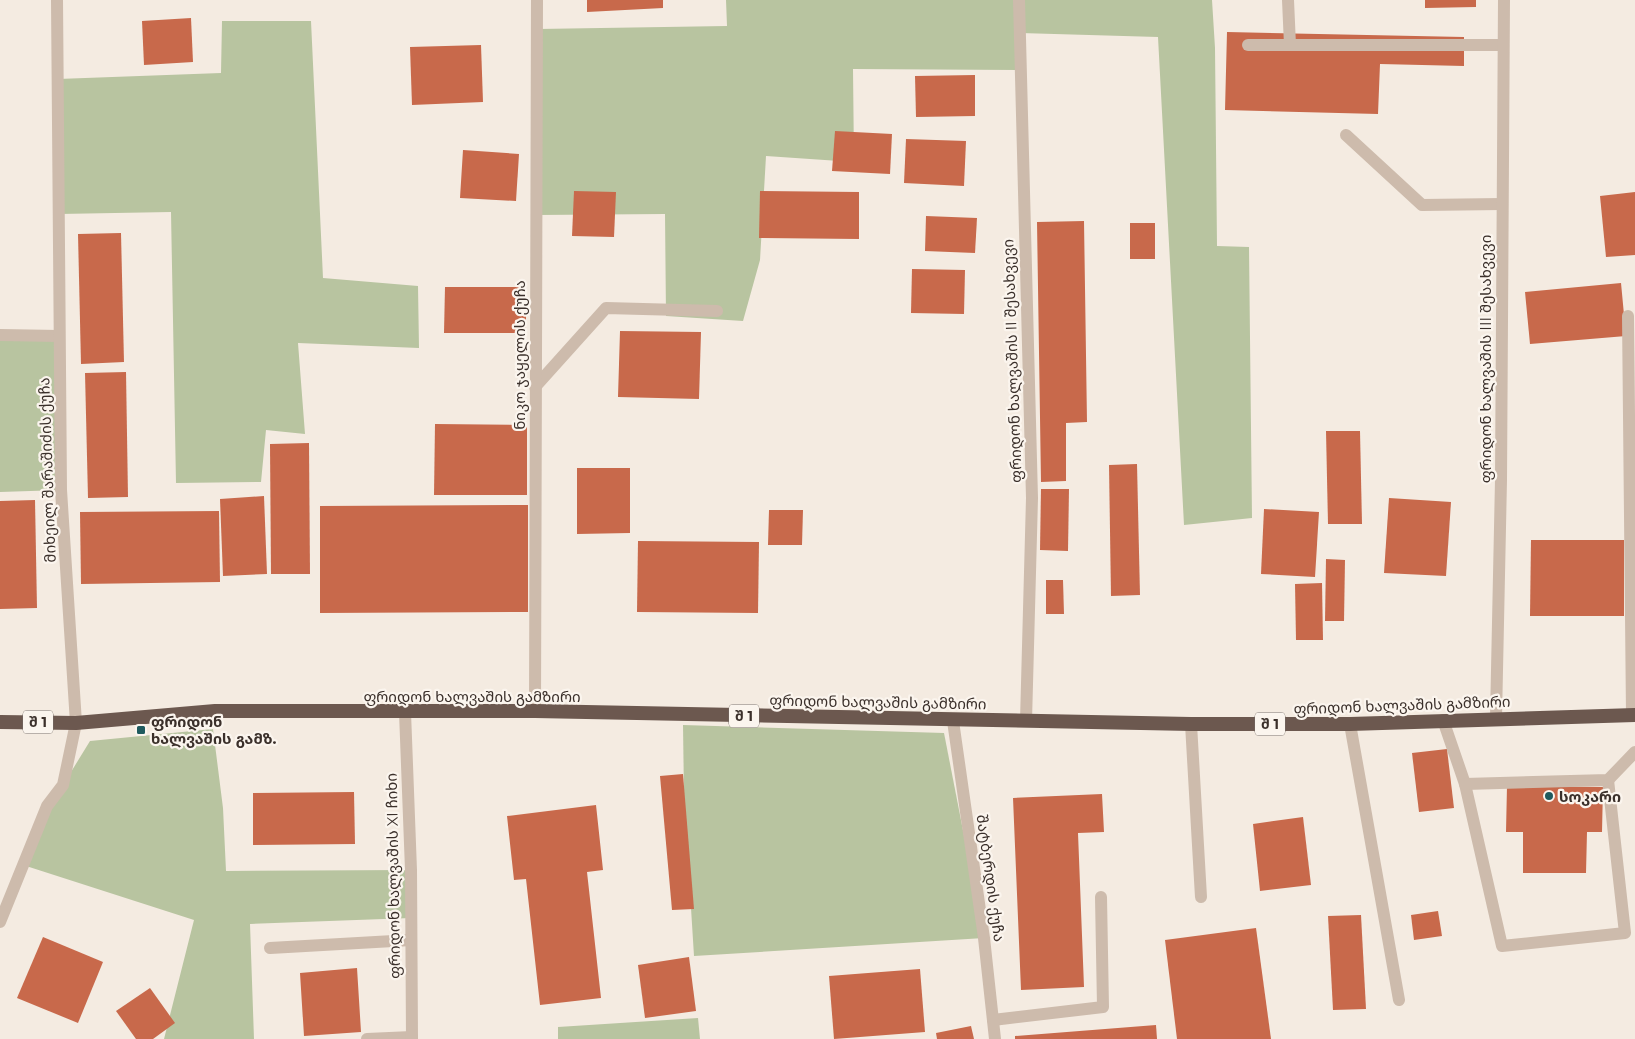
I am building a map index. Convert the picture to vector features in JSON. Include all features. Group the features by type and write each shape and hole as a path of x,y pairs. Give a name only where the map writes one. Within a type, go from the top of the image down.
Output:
{"highway":[{"name":"ფრიდონ ხალვაშის გამზირი","path":"0,722 76,723 215,711 534,711 953,721 1191,724 1350,724 1634,715"}],"street":[{"name":"მიხეილ შარაშიძის ქუჩა","path":"0,922 47,806 63,785 76,723 61,490 57,0"},
{"name":"ნიკო ჯაყელის ქუჩა","path":"534,711 538,0"},
{"name":"ფრიდონ ხალვაშის II შესახვევი","path":"1019,0 1032,498 1026,721"},
{"path":"1288,0 1290,45"},
{"name":"ფრიდონ ხალვაშის III შესახვევი","path":"1496,718 1501,480 1504,0"},
{"path":"1248,45 1504,45"},
{"path":"1346,135 1422,205 1502,204"},
{"path":"535,387 606,308 717,311"},
{"path":"1628,316 1634,715"},
{"path":"0,335 59,336"},
{"name":"ფრიდონ ხალვაშის XI ჩიხი","path":"405,712 411,870 412,1038"},
{"path":"1442,720 1465,784 1502,946 1625,934 1608,780"},
{"name":"შატბერდის ქუჩა","path":"953,721 984,938 995,1039"},
{"path":"1191,724 1201,898"},
{"path":"1350,724 1399,1000"},
{"path":"1465,784 1608,780 1635,752"},
{"path":"993,1020 1104,1007 1101,898"},
{"path":"270,948 410,940"},
{"path":"366,1039 412,1038"}],"green space":[{"path":"726,0 1212,0 1215,48 1217,246 1249,247 1252,518 1184,525 1158,37 1020,33 1021,70 853,69 854,162 766,156 760,260 743,321 666,316 665,214 536,215 538,29 727,26"},
{"path":"222,21 311,21 323,278 418,286 419,348 298,343 305,434 266,430 261,482 176,483 171,212 59,214 58,79 221,73"},
{"path":"0,335 59,336 61,490 0,492"},
{"path":"683,725 944,733 984,938 694,956 684,795"},
{"path":"213,729 223,808 226,871 411,870 411,918 250,924 254,1039 164,1039 194,920 23,865 63,785 90,741"},
{"path":"698,1018 700,1039 558,1039 558,1027"}],"building":[{"path":"587,0 663,0 663,8 587,12"},
{"path":"1425,0 1476,0 1476,7 1425,8"},
{"path":"191,18 193,62 144,65 142,21"},
{"path":"1227,32 1464,37 1464,66 1380,64 1378,114 1225,110"},
{"path":"481,45 483,102 412,105 410,47"},
{"path":"975,75 975,116 916,117 915,76"},
{"path":"835,131 892,134 890,174 832,171"},
{"path":"906,139 966,141 964,186 904,183"},
{"path":"463,150 519,154 516,201 460,198"},
{"path":"574,191 616,192 614,237 572,236"},
{"path":"760,191 859,192 859,239 759,238"},
{"path":"1635,192 1635,255 1606,257 1600,196"},
{"path":"926,216 977,218 975,253 925,251"},
{"path":"1084,221 1087,422 1066,423 1066,481 1041,482 1037,222"},
{"path":"1130,223 1155,223 1155,259 1130,259"},
{"path":"121,233 124,362 81,364 78,234"},
{"path":"912,269 965,270 964,314 911,313"},
{"path":"1621,283 1626,336 1530,344 1525,292"},
{"path":"445,287 526,287 526,333 444,333"},
{"path":"620,331 701,332 699,399 618,397"},
{"path":"126,372 128,497 88,498 85,373"},
{"path":"435,424 527,425 527,495 434,495"},
{"path":"1326,431 1360,431 1362,524 1328,524"},
{"path":"309,443 310,574 271,574 270,444"},
{"path":"1137,464 1140,595 1111,596 1109,465"},
{"path":"577,468 630,468 630,533 577,534"},
{"path":"1041,489 1069,489 1068,551 1040,550"},
{"path":"264,496 267,574 223,576 220,499"},
{"path":"1389,498 1451,502 1446,576 1384,573"},
{"path":"35,500 37,608 0,609 0,501"},
{"path":"528,505 528,612 320,613 320,506"},
{"path":"1264,509 1319,512 1315,577 1261,574"},
{"path":"769,510 803,510 802,545 768,545"},
{"path":"219,511 220,582 81,584 80,512"},
{"path":"1531,540 1624,540 1624,616 1530,616"},
{"path":"638,541 759,542 758,613 637,612"},
{"path":"1326,559 1345,560 1344,621 1325,621"},
{"path":"1046,580 1063,580 1064,614 1046,614"},
{"path":"1322,583 1323,640 1296,640 1295,584"},
{"path":"1447,749 1454,808 1419,812 1412,753"},
{"path":"683,774 694,909 672,910 660,776"},
{"path":"1507,786 1603,787 1602,832 1587,832 1586,873 1523,873 1523,832 1506,832"},
{"path":"354,792 355,844 253,845 253,793"},
{"path":"1102,794 1104,832 1078,833 1084,987 1021,990 1013,798"},
{"path":"596,805 603,870 587,872 601,998 540,1005 526,879 514,880 507,816"},
{"path":"1303,817 1311,885 1260,891 1253,824"},
{"path":"1438,911 1442,936 1414,940 1411,915"},
{"path":"1361,915 1366,1009 1333,1010 1328,916"},
{"path":"1256,928 1271,1039 1177,1039 1165,940"},
{"path":"43,937 103,962 78,1023 17,998"},
{"path":"689,957 696,1011 645,1018 638,965"},
{"path":"357,968 361,1032 304,1036 300,973"},
{"path":"920,969 925,1032 834,1039 829,976"},
{"path":"150,988 175,1023 153,1039 136,1039 116,1011"},
{"path":"1156,1025 1157,1039 1015,1039 1015,1036"},
{"path":"971,1026 974,1039 937,1039 936,1033"}],"place":[{"name":"ფრიდონ ხალვაშის გამზ.","path":"141,730"},
{"name":"სოკარი","path":"1549,796"}]}
